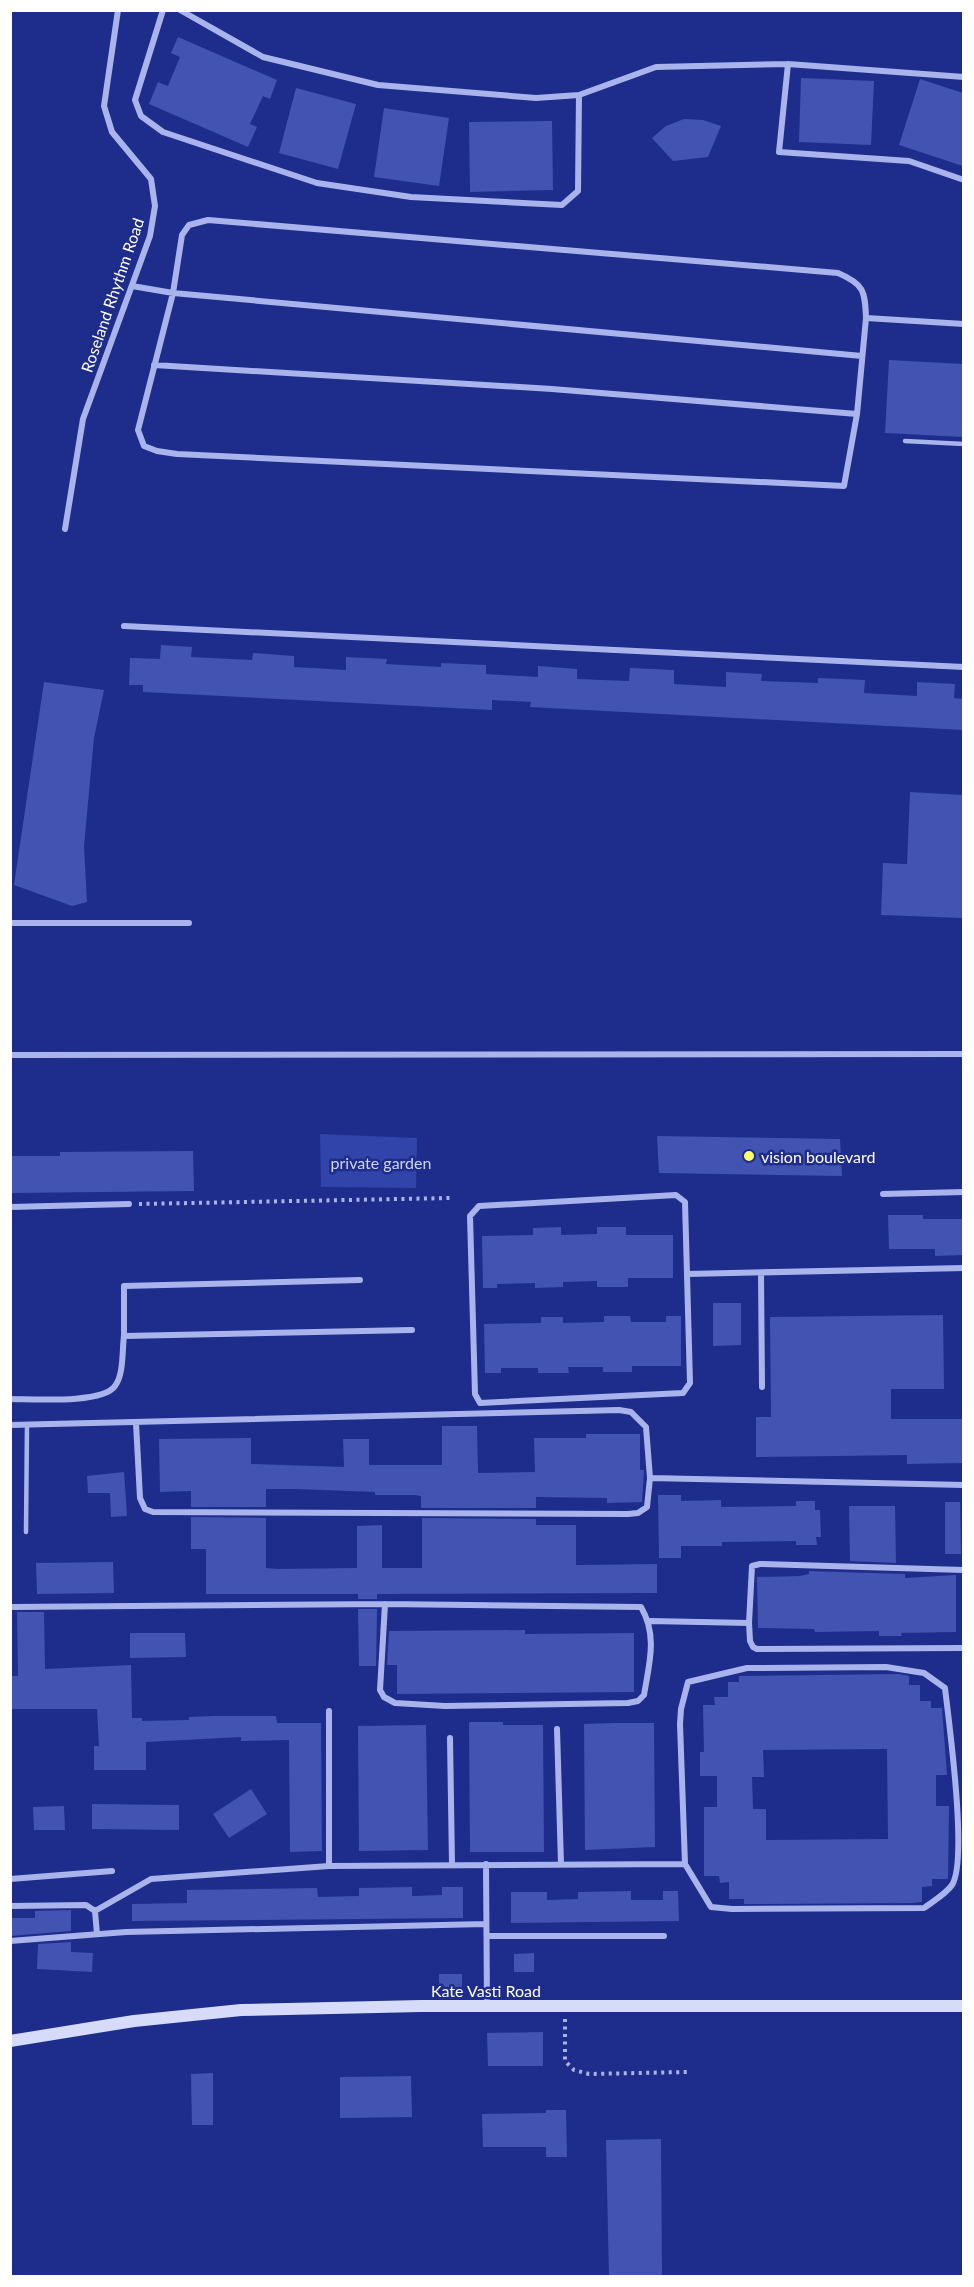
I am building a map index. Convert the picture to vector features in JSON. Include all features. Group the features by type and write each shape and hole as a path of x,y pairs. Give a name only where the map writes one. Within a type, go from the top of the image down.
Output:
{"street":[{"name":"Roseland Rhythm Road","path":"65,530 83,419 150,236 155,206 151,179 112,132 104,105 118,10"},
{"path":"163,10 135,100 141,116 163,132 317,183 411,197 562,205 578,191 579,95"},
{"path":"180,10 262,57 378,85 536,98 579,95 656,67 788,64 963,76"},
{"path":"788,64 779,152 909,161 963,180"},
{"path":"208,220 838,273 855,280 865,294 866,318 857,414 844,486 177,454 144,446 138,430 173,293 182,235 189,225 208,220"},
{"path":"132,286 173,293 862,356"},
{"path":"866,318 963,324"},
{"path":"154,364 552,389 857,414"},
{"path":"124,626 963,667"},
{"path":"10,923 189,923"},
{"path":"10,1055 963,1054"},
{"path":"883,1194 963,1192"},
{"path":"676,1195 685,1202 687,1274 690,1383 683,1393 480,1403 475,1394 470,1216 479,1206 676,1195"},
{"path":"10,1207 129,1204"},
{"path":"687,1274 963,1269"},
{"path":"761,1273 762,1387"},
{"path":"10,1400 84,1397 106,1392 115,1386 120,1370 124,1336 124,1286 360,1280"},
{"path":"124,1336 412,1330"},
{"path":"10,1425 619,1410 631,1412 646,1427 650,1478 647,1507 638,1513 628,1514 153,1512 144,1509 140,1498 136,1423"},
{"path":"650,1478 963,1485"},
{"path":"963,1570 760,1564 752,1566 749,1623 750,1641 753,1647 758,1649 963,1648"},
{"path":"10,1607 385,1604 641,1607 650,1621 653,1638 644,1695 639,1701 445,1706 395,1703 384,1697 380,1690 385,1604"},
{"path":"650,1621 749,1623"},
{"path":"886,1667 924,1672 945,1688 958,1810 956,1870 954,1883 924,1908 785,1910 711,1907 685,1864 680,1724 681,1709 688,1683 747,1668 886,1667"},
{"path":"329,1712 329,1866"},
{"path":"557,1728 561,1864"},
{"path":"450,1738 452,1864"},
{"path":"486,1864 487,2006"},
{"path":"95,1911 151,1879 329,1866 685,1864"},
{"path":"10,1879 112,1872"},
{"path":"10,1906 86,1905 95,1911"},
{"path":"95,1911 97,1934"},
{"path":"10,1941 97,1934 486,1924"},
{"path":"487,1936 664,1935"},
{"name":"Kate Vasti Road","path":"10,2041 134,2021 241,2010 487,2006 963,2006"}],"lane":[{"path":"905,441 963,444"},
{"path":"26,1532 27,1425"}],"path":[{"path":"129,1204 451,1198"},
{"path":"565,2006 566,2061 574,2070 589,2074 687,2072"}],"green space":[{"name":"private garden","path":"320,1134 417,1138 416,1188 321,1187"}],"building":[{"path":"178,37 277,80 270,99 263,96 250,124 257,127 248,147 149,104 158,82 168,86 180,57 171,53"},
{"path":"801,78 874,81 871,145 799,142"},
{"path":"920,79 963,93 963,166 899,145"},
{"path":"296,88 356,104 338,169 279,153"},
{"path":"384,108 449,118 439,186 374,177"},
{"path":"684,119 703,120 721,126 708,157 673,161 652,138 666,126"},
{"path":"552,121 553,190 470,192 469,122"},
{"path":"889,360 963,364 963,437 885,433"},
{"path":"161,645 192,647 191,657 252,660 253,653 294,656 294,667 346,670 346,657 387,659 386,664 441,667 441,663 486,665 486,674 538,677 538,666 577,669 577,679 629,681 630,668 674,670 674,684 726,687 726,672 762,674 761,681 818,683 818,678 865,680 864,693 917,696 917,682 955,684 954,698 963,699 963,730 530,707 531,702 492,700 492,710 143,692 143,685 129,685 130,658 160,659"},
{"path":"44,682 104,690 94,738 84,846 87,902 72,906 14,885"},
{"path":"910,792 963,795 963,918 881,915 883,863 907,864"},
{"name":"vision boulevard","path":"657,1136 840,1139 842,1176 659,1173"},
{"path":"193,1151 194,1191 10,1193 10,1156 60,1156 60,1152"},
{"path":"888,1215 923,1215 923,1219 963,1219 963,1255 935,1256 935,1249 889,1249"},
{"path":"561,1227 561,1235 597,1234 597,1227 626,1227 626,1235 673,1235 673,1278 628,1278 628,1287 597,1287 597,1281 563,1282 563,1287 535,1288 535,1283 497,1284 497,1288 483,1288 482,1236 533,1235 533,1228"},
{"path":"713,1303 741,1303 741,1345 713,1346"},
{"path":"943,1315 944,1389 891,1389 891,1419 963,1419 963,1463 907,1464 907,1455 756,1457 756,1417 771,1417 770,1317"},
{"path":"604,1316 630,1316 631,1322 666,1322 666,1316 681,1316 681,1366 632,1366 632,1372 603,1372 603,1367 568,1367 569,1373 538,1373 538,1368 501,1368 501,1373 485,1373 484,1324 541,1323 541,1317 563,1317 563,1323 604,1322"},
{"path":"442,1426 477,1426 478,1473 535,1472 534,1438 586,1438 586,1434 640,1434 640,1470 644,1470 642,1502 607,1503 607,1498 536,1497 536,1508 421,1508 421,1496 415,1495 266,1489 266,1507 191,1507 191,1491 160,1492 159,1439 251,1438 251,1464 344,1467 343,1439 369,1439 369,1465 442,1465"},
{"path":"124,1472 127,1516 111,1517 110,1493 88,1493 87,1476"},
{"path":"658,1495 681,1495 681,1501 721,1500 721,1507 796,1506 796,1501 815,1501 815,1510 820,1510 821,1537 816,1537 817,1545 796,1545 796,1541 722,1542 722,1546 681,1546 681,1558 659,1558"},
{"path":"945,1502 960,1502 961,1554 945,1554"},
{"path":"849,1506 895,1506 896,1563 850,1561"},
{"path":"191,1517 266,1518 266,1568 277,1569 357,1568 357,1526 382,1525 382,1568 422,1568 422,1518 536,1519 536,1525 576,1525 576,1565 657,1564 657,1593 377,1594 377,1599 358,1599 358,1594 206,1594 206,1549 191,1549"},
{"path":"113,1562 114,1593 37,1594 36,1563"},
{"path":"809,1571 905,1574 905,1578 956,1575 956,1632 901,1633 902,1636 879,1636 879,1631 815,1632 814,1629 758,1628 757,1577 800,1576 809,1574"},
{"path":"358,1609 377,1609 376,1666 359,1666"},
{"path":"17,1612 44,1612 45,1669 131,1665 132,1718 142,1718 142,1721 189,1720 189,1717 213,1716 276,1716 277,1723 321,1723 322,1851 290,1852 289,1740 241,1741 241,1737 146,1742 146,1770 94,1770 94,1746 99,1746 97,1709 10,1709 10,1676 18,1676"},
{"path":"525,1630 525,1634 634,1633 634,1692 397,1694 397,1665 387,1665 389,1631"},
{"path":"130,1633 185,1633 186,1657 130,1658"},
{"path":"899,1674 909,1676 909,1685 920,1685 920,1701 931,1701 931,1708 942,1708 947,1775 936,1775 936,1806 949,1806 948,1879 932,1879 932,1886 922,1887 922,1902 744,1904 744,1899 729,1899 729,1882 720,1883 719,1876 704,1876 704,1807 717,1807 717,1776 700,1776 700,1752 704,1752 703,1705 715,1705 714,1697 728,1697 728,1682 739,1682 739,1676","holes":["887,1749 888,1839 766,1840 766,1809 753,1809 752,1777 764,1777 763,1750"]},
{"path":"469,1722 543,1725 544,1852 470,1852"},
{"path":"654,1723 655,1847 585,1850 584,1724"},
{"path":"426,1725 428,1850 359,1851 358,1726"},
{"path":"251,1789 267,1814 229,1838 213,1814"},
{"path":"92,1804 179,1805 179,1830 92,1829"},
{"path":"64,1806 65,1830 34,1830 33,1807"},
{"path":"412,1887 412,1896 442,1895 442,1887 463,1887 463,1918 132,1921 132,1904 187,1903 187,1890 317,1888 318,1897 359,1896 359,1888"},
{"path":"631,1891 631,1900 663,1900 663,1891 678,1891 679,1921 511,1923 511,1892 547,1892 547,1900 578,1899 578,1892"},
{"path":"71,1910 71,1931 10,1936 10,1918 35,1918 35,1911"},
{"path":"71,1942 71,1952 93,1953 92,1972 37,1969 38,1944"},
{"path":"534,1953 534,1972 514,1972 514,1954"},
{"path":"439,1974 462,1974 462,1989 439,1989"},
{"path":"543,2032 543,2066 488,2066 487,2033"},
{"path":"213,2073 213,2125 192,2125 191,2074"},
{"path":"411,2076 412,2117 340,2118 340,2077"},
{"path":"546,2110 566,2110 567,2157 546,2157 546,2147 483,2147 482,2114 546,2113"},
{"path":"661,2139 662,2277 609,2277 606,2140"}],"place":[{"name":"vision boulevard","path":"749,1156"}]}
